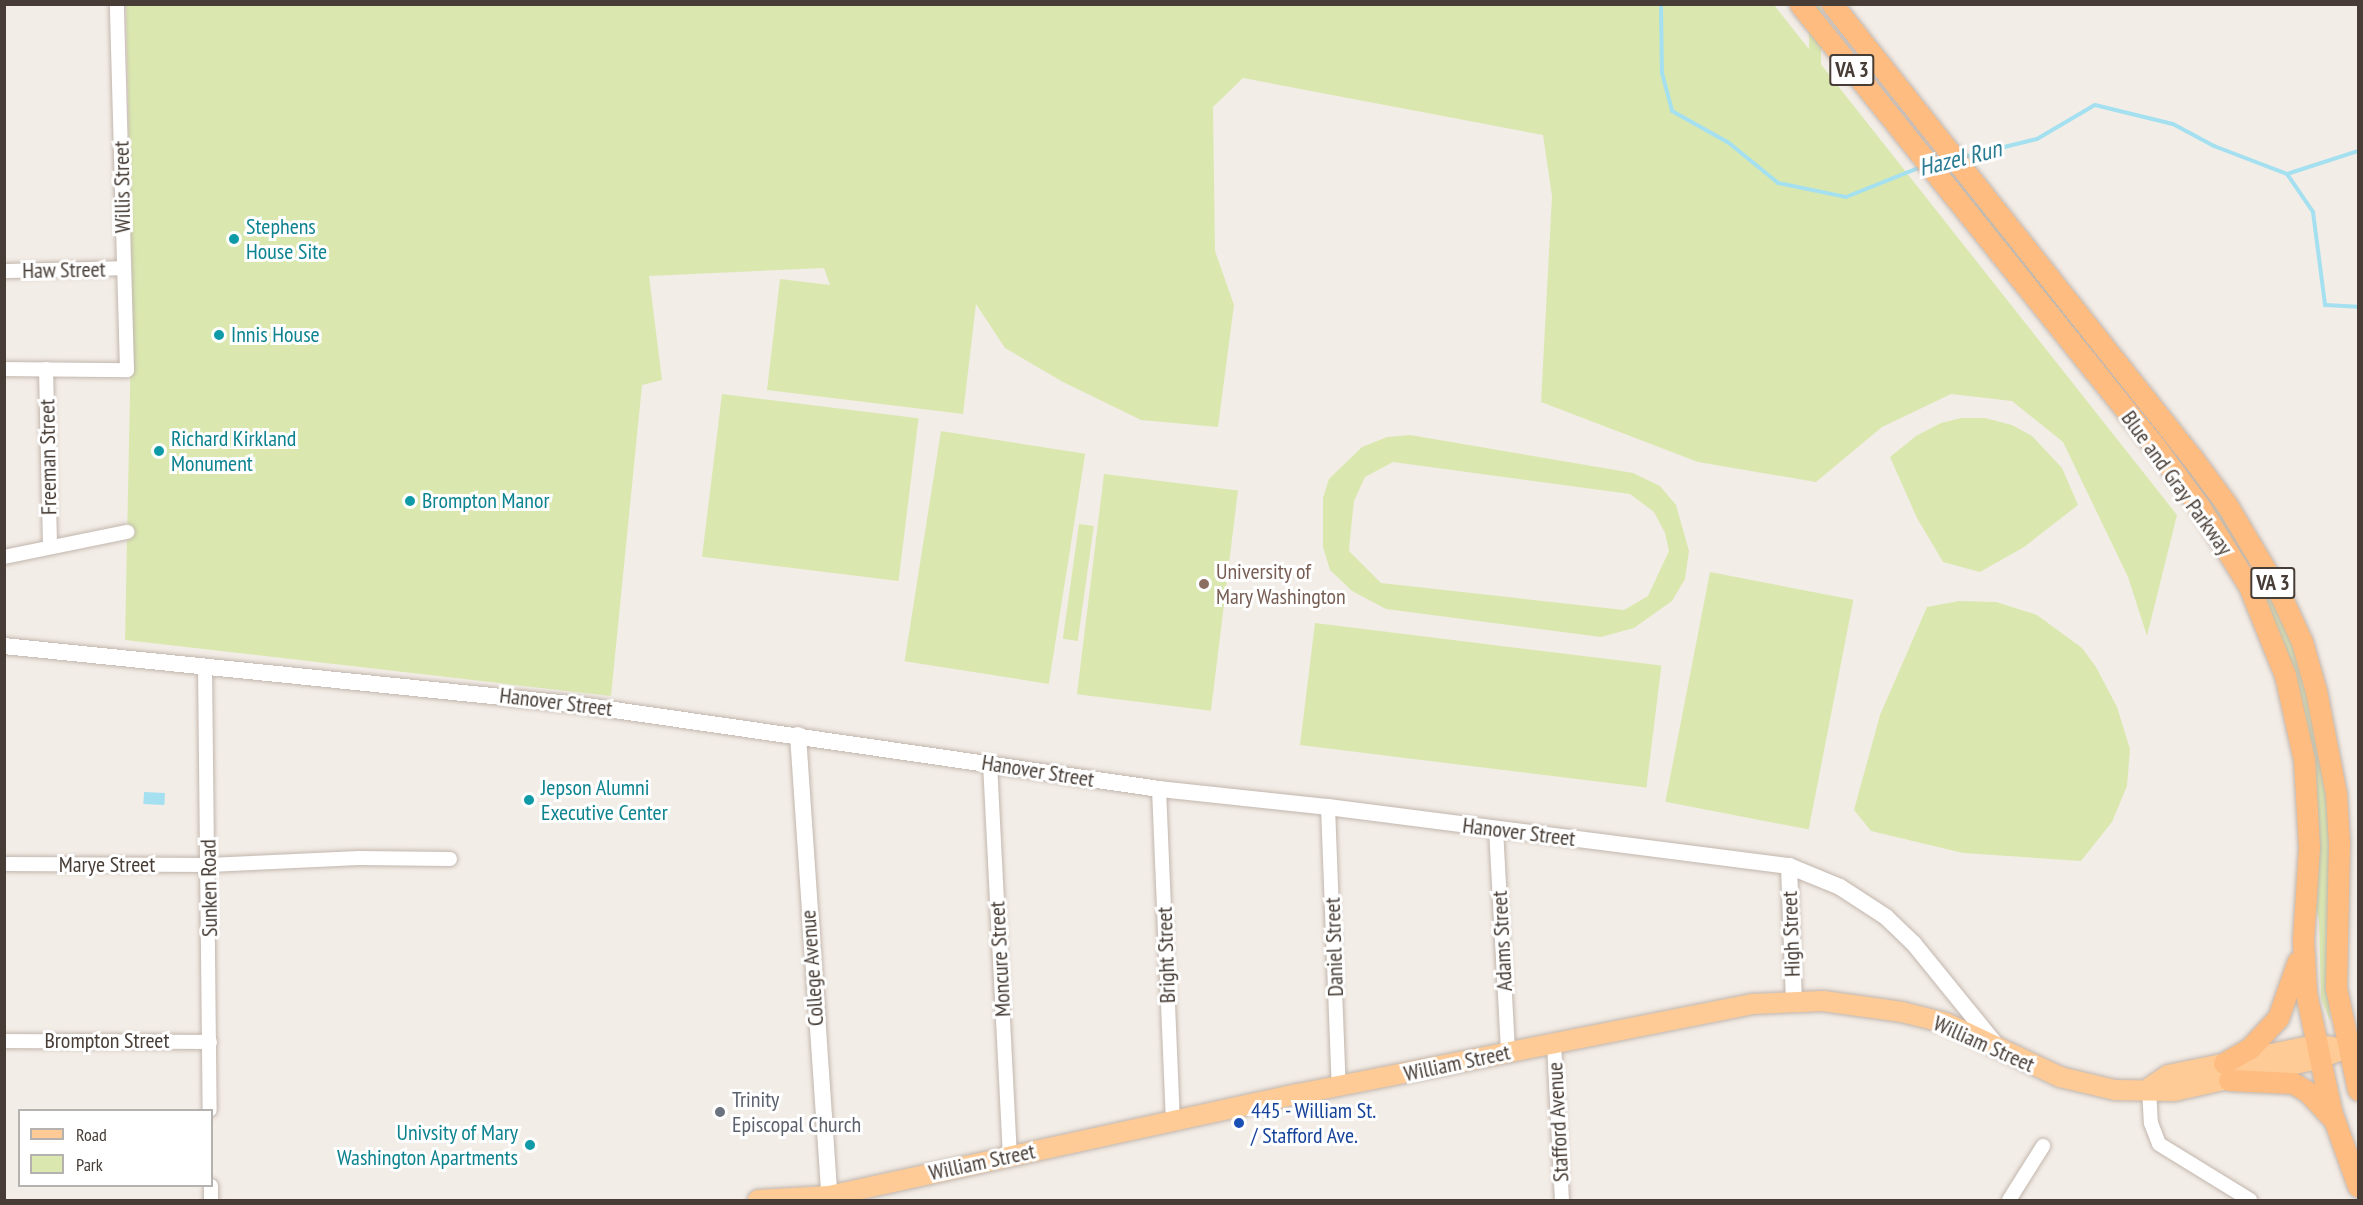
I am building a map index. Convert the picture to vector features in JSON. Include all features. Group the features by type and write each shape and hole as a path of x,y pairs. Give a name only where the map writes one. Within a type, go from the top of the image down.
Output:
{"highway":[{"name":"Blue and Gray Parkway","path":"1800,4 2157,449 2249,586 2285,675 2304,760 2309,847 2303,940 2306,993 2316,1052"},
{"name":"Blue and Gray Parkway","path":"1832,4 2227,505 2270,576 2302,642 2324,725 2336,794 2339,843 2336,988 2353,1046"},
{"path":"2226,1072 2278,1018 2290,993 2303,940"},
{"name":"VA 3","path":"2353,1046 2358,1090"},
{"name":"VA 3","path":"2316,1052 2334,1122 2358,1186"},
{"path":"2226,1072 2293,1083 2315,1098 2334,1122"}],"main road":[{"name":"William Street","path":"758,1200 829,1198 1173,1120 1709,1011 1794,1001 1856,1004 1902,1012 1946,1023 2060,1077 2087,1085 2150,1088"},
{"path":"2150,1088 2168,1075 2226,1072 2353,1046"}],"street":[{"name":"Willis Street","path":"46,369 127,369 117,4"},
{"name":"Haw Street","path":"4,271 124,268"},
{"path":"4,369 46,369"},
{"name":"Freeman Street","path":"46,369 50,545"},
{"path":"4,557 50,545 127,532"},
{"name":"Hanover Street","path":"4,646 538,700 798,735 1159,789 1328,807 1789,867 1840,887 1886,917 1914,944 1998,1048"},
{"name":"Sunken Road","path":"205,666 210,1109"},
{"name":"College Avenue","path":"798,735 829,1198"},
{"name":"Moncure Street","path":"990,763 1010,1156"},
{"name":"Bright Street","path":"1159,789 1173,1120"},
{"name":"Daniel Street","path":"1328,807 1339,1087"},
{"name":"Adams Street","path":"1496,829 1508,1052"},
{"name":"Marye Street","path":"4,864 209,865 450,859"},
{"name":"High Street","path":"1789,867 1794,1001"},
{"name":"Brompton Street","path":"4,1041 210,1042"},
{"name":"Stafford Avenue","path":"1554,1043 1562,1200"},
{"path":"2150,1088 2151,1123 2159,1144 2250,1200"},
{"path":"2009,1200 2043,1146"}],"green space":[{"path":"126,5 1774,5 2177,515 2147,636 2128,577 2063,442 2012,401 1951,394 1882,427 1816,482 1698,462 1541,402 1552,196 1543,135 1243,78 1213,107 1215,251 1234,305 1218,427 1141,420 1063,382 1005,348 976,304 963,414 767,390 780,279 830,285 824,268 649,276 662,380 642,385 611,696 125,640 132,292"},
{"path":"1809,5 1821,5 1821,169 1809,169"},
{"path":"1980,202 2220,505 2286,626 2305,679 2329,804 2330,1021 2321,998 2319,920 2314,900 2317,828 2313,760 2276,628 1968,204"},
{"path":"722,394 919,418 899,581 702,557"},
{"path":"1961,418 1985,418 2012,425 2032,436 2062,468 2078,505 2024,547 1980,572 1943,562 1917,518 1890,457 1916,436 1941,423"},
{"path":"941,431 1085,454 1049,684 905,661"},
{"path":"1410,435 1633,473 1660,486 1676,505 1689,551 1685,579 1672,601 1634,628 1601,637 1386,609 1352,591 1330,570 1323,547 1323,498 1329,479 1362,447 1387,437","holes":["1393,462 1630,494 1654,512 1665,533 1669,551 1648,596 1624,610 1381,583 1349,551 1354,501 1365,477"]},
{"path":"1104,474 1238,490 1211,711 1077,694"},
{"path":"1079,524 1094,526 1078,641 1063,639"},
{"path":"1710,572 1853,600 1809,830 1665,802"},
{"path":"1959,601 1996,602 2037,615 2082,648 2096,667 2117,707 2130,749 2127,786 2112,822 2081,861 1963,853 1871,831 1854,810 1880,715 1927,607"},
{"path":"1315,623 1661,666 1646,788 1300,745"}],"water":[{"path":"144,792 165,793 164,805 143,804"}],"waterway":[{"name":"Hazel Run","path":"1661,4 1662,73 1672,111 1729,143 1778,183 1846,197 1921,167"},
{"name":"Hazel Run","path":"1964,157 2037,139 2095,105 2173,124 2214,146 2287,174 2358,151"},
{"path":"2287,174 2313,212 2325,305 2358,307"}],"place":[{"name":"Stephens House Site","path":"234,239"},
{"name":"Innis House","path":"219,335"},
{"name":"Richard Kirkland Monument","path":"159,451"},
{"name":"Brompton Manor","path":"410,501"},
{"name":"University of Mary Washington","path":"1204,584"},
{"name":"Jepson Alumni Executive Center","path":"529,800"},
{"name":"Trinity Episcopal Church","path":"720,1112"},
{"name":"445 - William St. / Stafford Ave.","path":"1239,1123"},
{"name":"Univsity of Mary Washington Apartments","path":"530,1145"}]}
